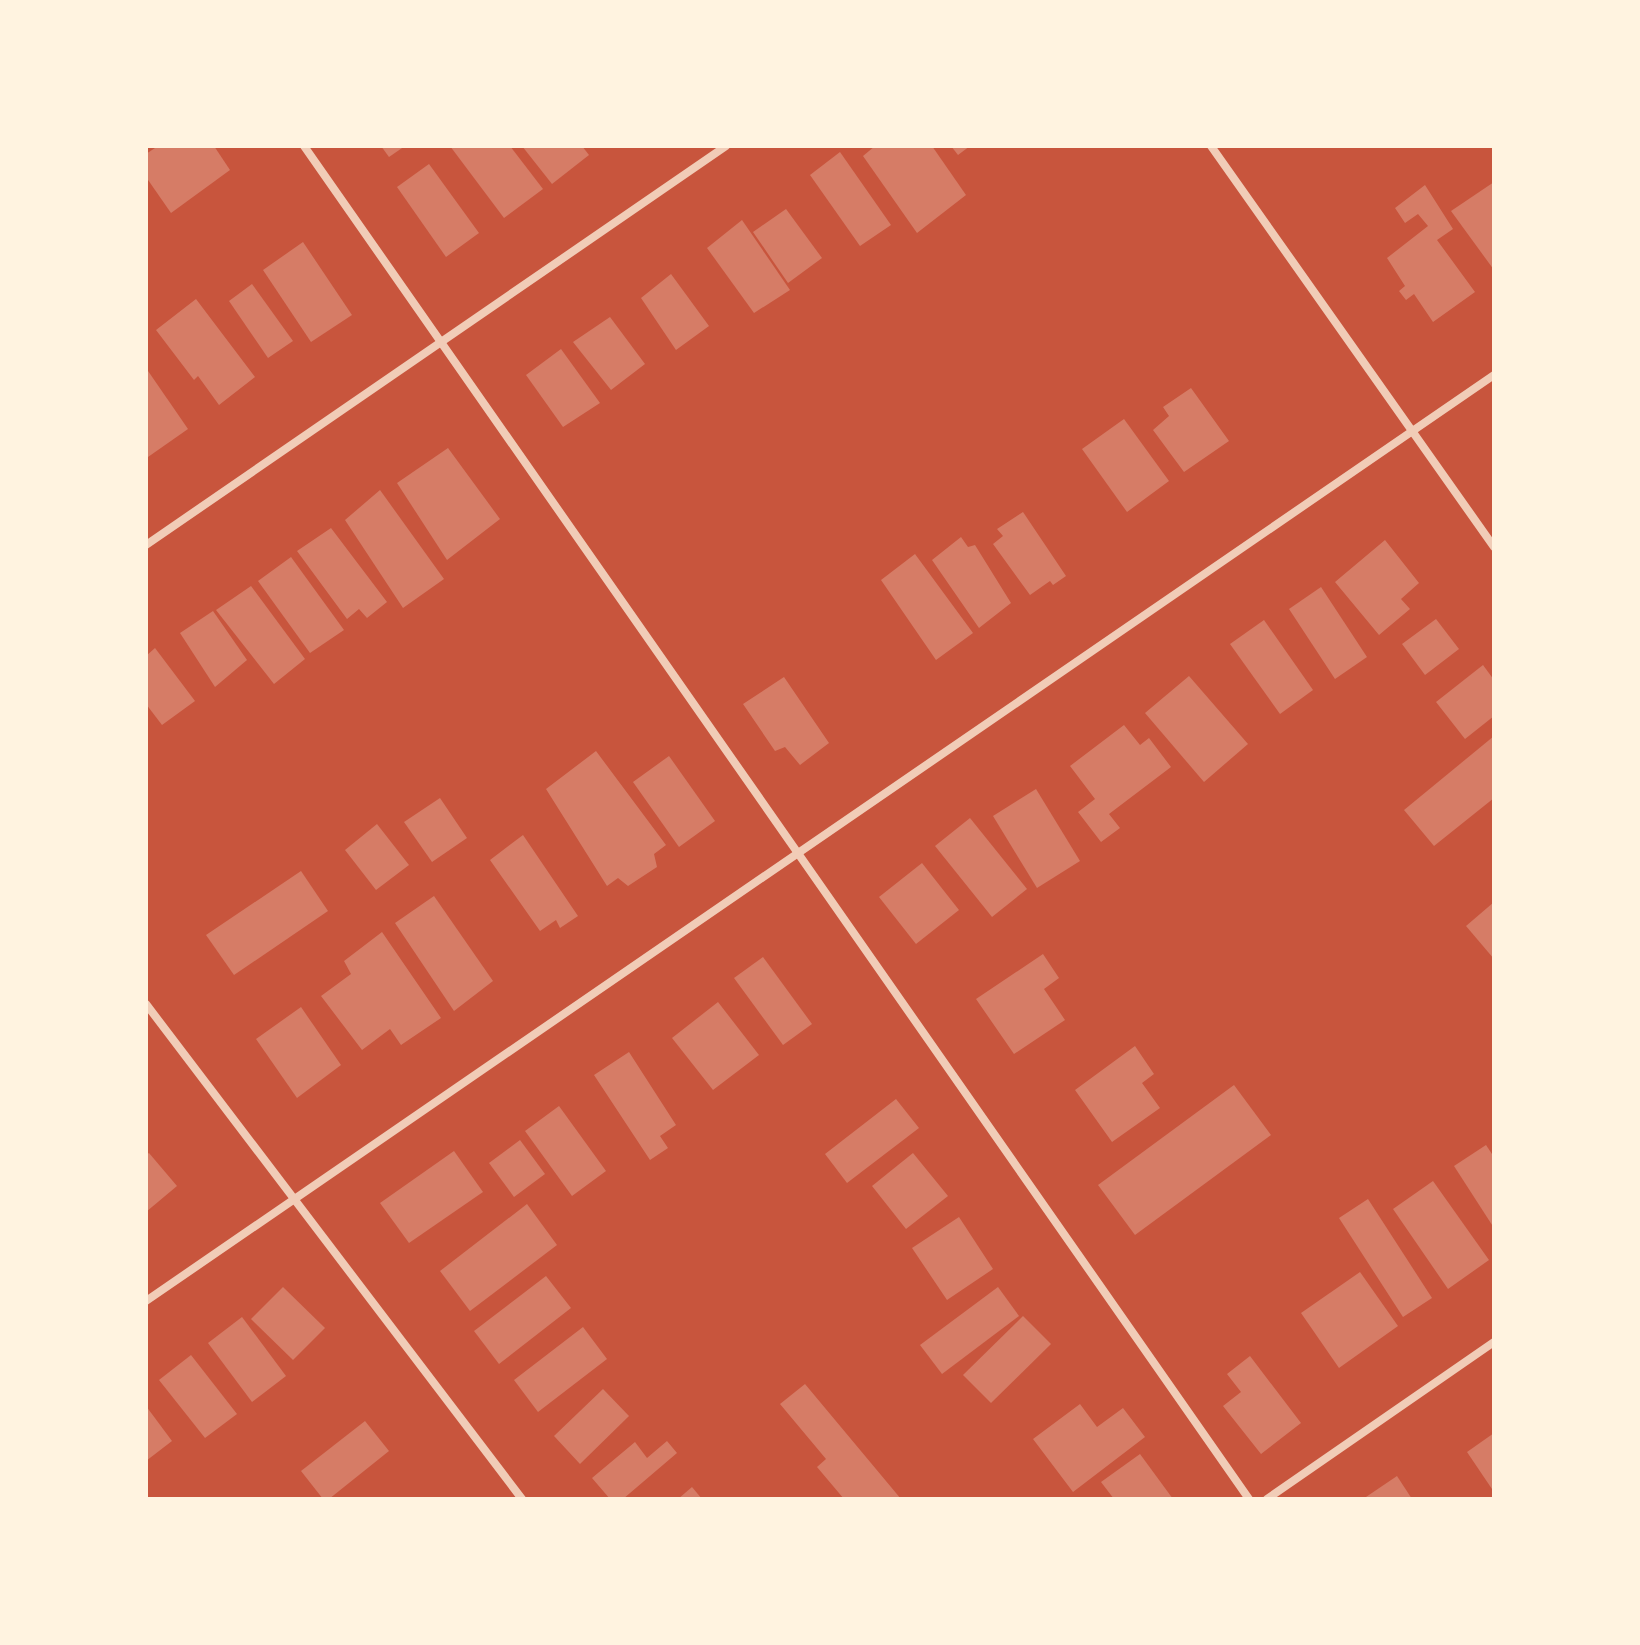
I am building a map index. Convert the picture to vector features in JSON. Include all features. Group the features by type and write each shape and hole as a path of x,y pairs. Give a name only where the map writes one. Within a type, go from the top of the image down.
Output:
{"street":[{"path":"304,146 1249,1499"},
{"path":"146,545 726,146"},
{"path":"1211,146 1494,547"},
{"path":"146,1301 1494,375"},
{"path":"146,1004 522,1499"},
{"path":"1267,1499 1494,1342"}],"building":[{"path":"158,146 214,146 230,170 171,213 146,177 146,154"},
{"path":"381,146 405,146 389,157"},
{"path":"450,146 510,146 543,189 504,218"},
{"path":"522,146 582,146 589,155 552,184"},
{"path":"875,146 932,146 966,195 917,233 863,156"},
{"path":"951,146 970,146 958,155"},
{"path":"840,152 891,225 860,246 810,175"},
{"path":"429,164 479,233 446,257 397,187"},
{"path":"1494,182 1494,270 1451,211"},
{"path":"1425,185 1453,229 1437,240 1475,292 1433,322 1414,294 1406,300 1399,291 1405,286 1387,258 1428,226 1418,214 1405,223 1395,208"},
{"path":"786,209 822,258 788,283 753,232"},
{"path":"742,220 790,290 754,313 707,248"},
{"path":"303,242 352,315 311,342 263,270"},
{"path":"671,274 709,326 676,350 641,298"},
{"path":"252,284 293,341 268,358 229,301"},
{"path":"196,299 255,377 219,405 198,376 194,380 156,330"},
{"path":"610,317 645,364 611,390 573,342"},
{"path":"561,349 600,403 563,427 526,375"},
{"path":"146,368 188,429 148,457 146,454"},
{"path":"1191,388 1229,441 1184,472 1153,430 1169,416 1163,407"},
{"path":"1124,419 1169,481 1127,512 1082,449"},
{"path":"448,448 500,519 447,560 397,483"},
{"path":"380,490 444,579 403,608 345,520"},
{"path":"1023,512 1066,576 1053,585 1050,581 1030,595 993,544 1003,536 997,529"},
{"path":"331,528 387,602 367,618 359,609 347,619 297,551"},
{"path":"961,537 968,547 975,545 1011,603 979,628 932,560"},
{"path":"1385,540 1419,583 1401,599 1410,609 1379,635 1335,582"},
{"path":"915,554 973,633 936,660 881,580"},
{"path":"291,557 344,630 310,653 258,581"},
{"path":"251,586 305,659 274,684 216,610"},
{"path":"1321,587 1367,657 1335,679 1289,609"},
{"path":"213,611 247,660 215,687 180,633"},
{"path":"1436,619 1459,649 1425,675 1402,644"},
{"path":"1264,620 1313,690 1280,714 1230,644"},
{"path":"155,648 195,701 162,725 146,704 146,656"},
{"path":"1483,665 1494,680 1494,716 1465,739 1436,702"},
{"path":"1189,676 1248,744 1204,782 1145,713"},
{"path":"784,677 829,743 800,765 785,747 775,751 743,704"},
{"path":"1124,725 1140,745 1149,738 1171,767 1109,814 1120,828 1101,842 1078,812 1095,799 1070,766"},
{"path":"1494,736 1494,798 1434,846 1404,810"},
{"path":"596,751 666,845 654,854 657,867 628,886 618,878 607,886 546,789"},
{"path":"669,756 715,821 679,847 633,782"},
{"path":"1036,789 1080,861 1037,888 993,816"},
{"path":"440,798 467,838 432,862 404,822"},
{"path":"970,818 1027,889 992,917 935,846"},
{"path":"377,824 409,865 376,890 345,850"},
{"path":"523,835 578,916 560,928 556,920 540,931 490,860"},
{"path":"922,863 959,910 916,944 879,897"},
{"path":"301,871 328,911 234,975 206,935"},
{"path":"434,896 493,981 454,1011 395,923"},
{"path":"1494,902 1494,959 1466,926"},
{"path":"382,932 441,1018 401,1045 390,1029 362,1050 321,996 351,974 344,961"},
{"path":"1043,954 1059,978 1044,989 1065,1020 1014,1054 976,999"},
{"path":"763,957 812,1024 783,1045 734,978"},
{"path":"718,1002 759,1055 713,1090 672,1038"},
{"path":"301,1007 341,1065 297,1098 256,1039"},
{"path":"1135,1046 1154,1074 1142,1083 1160,1108 1112,1142 1075,1090"},
{"path":"629,1052 676,1125 660,1136 668,1148 650,1160 594,1075"},
{"path":"1234,1085 1271,1135 1135,1235 1098,1185"},
{"path":"896,1099 919,1128 847,1183 825,1154"},
{"path":"559,1106 606,1171 572,1196 525,1131"},
{"path":"520,1140 545,1174 514,1197 489,1163"},
{"path":"1486,1145 1494,1157 1494,1228 1454,1166"},
{"path":"454,1151 483,1192 409,1243 380,1203"},
{"path":"149,1153 177,1186 146,1212 146,1155"},
{"path":"913,1153 948,1196 906,1229 872,1186"},
{"path":"1433,1181 1489,1260 1448,1289 1393,1209"},
{"path":"1368,1199 1432,1298 1403,1317 1339,1218"},
{"path":"527,1204 557,1245 470,1311 440,1271"},
{"path":"959,1217 993,1269 947,1300 912,1248"},
{"path":"1360,1272 1398,1326 1339,1368 1301,1313"},
{"path":"546,1276 571,1308 499,1364 474,1331"},
{"path":"283,1287 325,1328 293,1360 251,1319"},
{"path":"998,1287 1019,1316 942,1374 920,1345"},
{"path":"1023,1316 1051,1344 991,1403 963,1375"},
{"path":"242,1317 286,1376 252,1402 208,1343"},
{"path":"583,1327 607,1359 538,1412 514,1380"},
{"path":"191,1355 237,1414 205,1438 159,1380"},
{"path":"1250,1356 1301,1423 1261,1454 1223,1406 1241,1392 1227,1374"},
{"path":"805,1384 901,1499 844,1499 817,1467 826,1459 780,1404"},
{"path":"603,1389 629,1416 580,1464 554,1436"},
{"path":"1080,1404 1097,1427 1123,1408 1145,1437 1073,1492 1033,1439"},
{"path":"146,1406 172,1441 146,1461"},
{"path":"365,1421 389,1451 329,1499 323,1499 301,1471"},
{"path":"1494,1433 1494,1492 1467,1452"},
{"path":"667,1441 677,1453 623,1499 610,1499 592,1478 635,1442 647,1458"},
{"path":"1140,1454 1173,1499 1114,1499 1101,1482"},
{"path":"1397,1476 1412,1499 1363,1499"},
{"path":"692,1487 702,1499 678,1499"}]}
